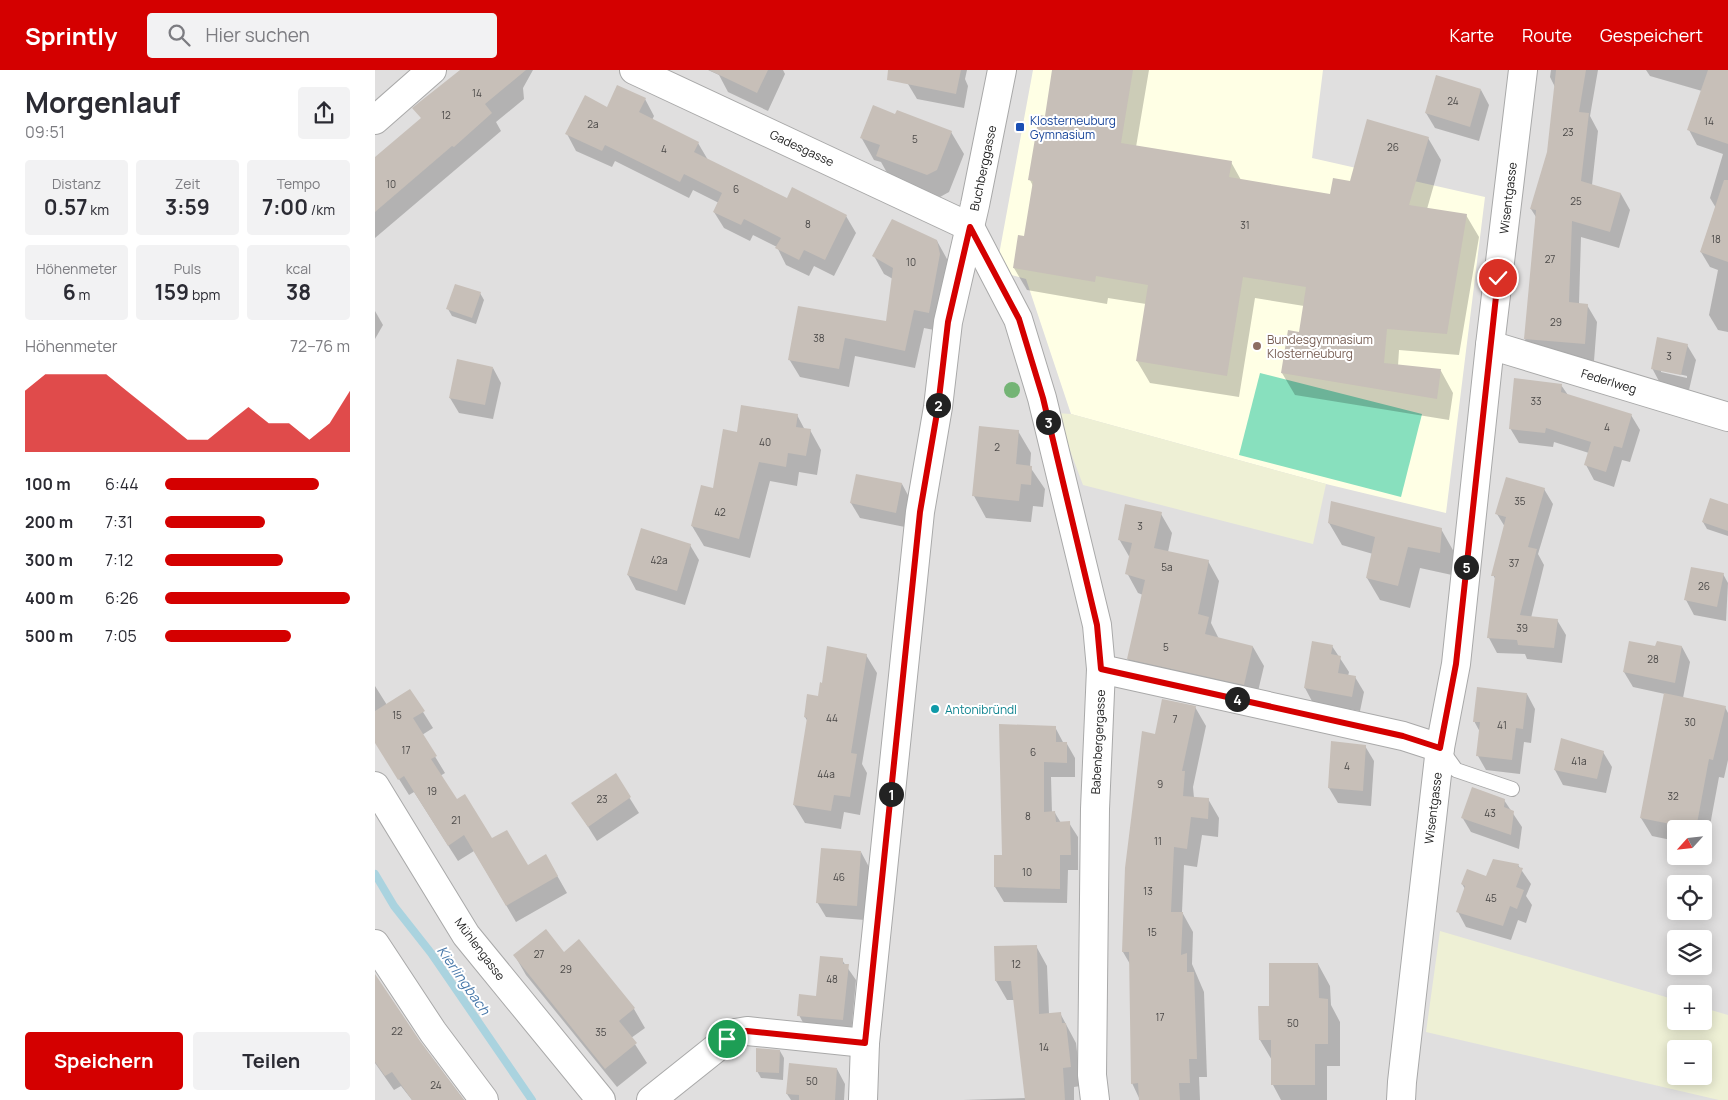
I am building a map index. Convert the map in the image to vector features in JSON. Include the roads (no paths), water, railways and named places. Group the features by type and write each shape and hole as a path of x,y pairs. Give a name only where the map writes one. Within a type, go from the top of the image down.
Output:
{"street":[{"path":"375,120 432,70"},
{"name":"Gadesgasse","path":"634,70 970,227"},
{"name":"Buchberggasse","path":"863,1100 865,1043 920,512 938,407 948,322 970,227 1002,70"},
{"name":"Wisentgasse","path":"1401,1100 1440,748 1456,664 1490,345 1523,70"},
{"name":"Babenbergergasse","path":"970,227 1019,319 1043,398 1097,625 1101,669 1095,809 1092,1075 1095,1100"},
{"name":"Federlweg","path":"1490,345 1728,417"},
{"path":"1101,669 1403,736 1440,748"},
{"name":"Mühlengasse","path":"375,786 465,935 601,1100"},
{"path":"375,944 433,1032 484,1100"},
{"path":"651,1100 735,1032 747,1031 865,1043"}],"lane":[{"path":"1440,748 1457,770 1512,789"}],"waterway":[{"name":"Kierlingbach","path":"375,874 394,906 431,953 532,1100"}],"place":[{"name":"Klosterneuburg Gymnasium","path":"1020,127"},
{"name":"Bundesgymnasium Klosterneuburg","path":"1257,346"},
{"name":"Antonibründl","path":"935,709"}]}
